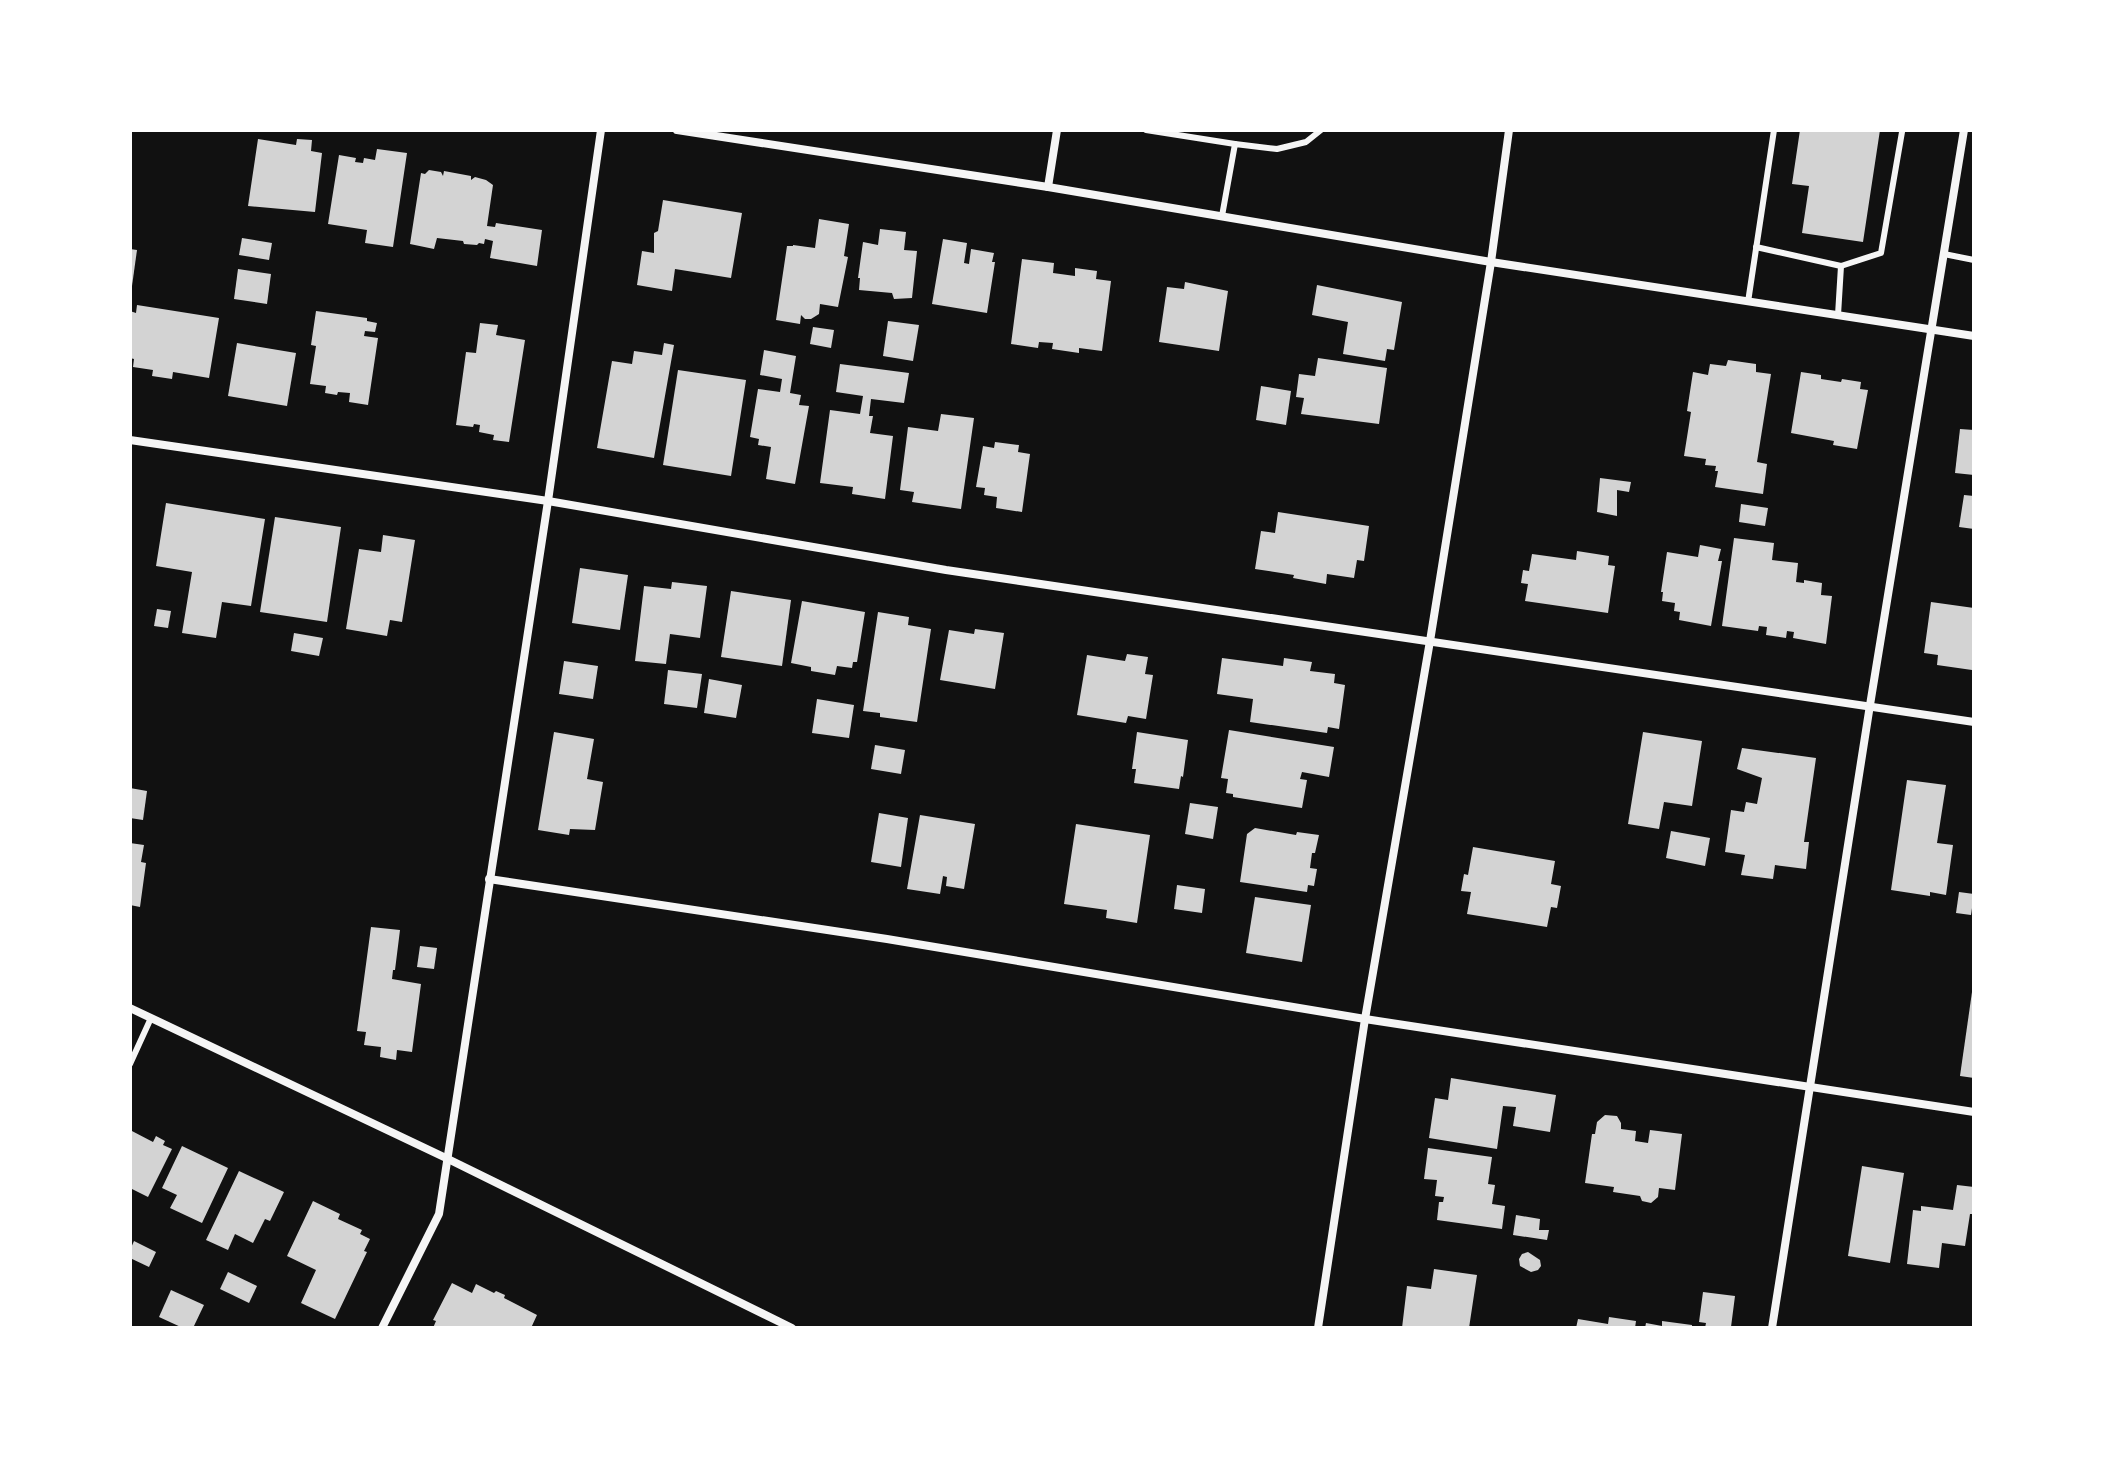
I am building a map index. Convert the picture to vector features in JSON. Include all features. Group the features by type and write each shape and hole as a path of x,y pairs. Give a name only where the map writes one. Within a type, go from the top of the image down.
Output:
{"street":[{"path":"382,1328 439,1214 548,501 601,130"},
{"path":"677,130 1048,187 1491,262 1974,336"},
{"path":"1048,187 1057,130"},
{"path":"1318,1328 1365,1019 1491,262 1509,130"},
{"path":"1772,1328 1964,130"},
{"path":"130,440 548,501 946,570 1974,722"},
{"path":"489,879 887,939 1365,1019 1974,1112"},
{"path":"130,1008 446,1158 792,1328"}],"lane":[{"path":"1146,130 1277,149 1306,142 1321,130"},
{"path":"1748,302 1774,130"},
{"path":"1756,247 1841,266 1881,253 1902,132"},
{"path":"1222,216 1235,144"},
{"path":"1944,254 1974,260"},
{"path":"1838,315 1841,266"},
{"path":"130,1064 151,1018"}],"building":[{"path":"1800,130 1880,130 1863,242 1802,233 1809,186 1792,184"},
{"path":"258,139 296,145 297,139 312,140 311,151 322,153 315,212 248,206"},
{"path":"377,149 407,153 393,247 365,243 367,230 328,224 339,155 356,158 355,162 363,163 364,158 375,160"},
{"path":"429,170 441,172 443,176 444,171 471,176 471,180 475,177 493,185 487,226 495,227 496,223 542,230 537,266 490,258 493,241 485,239 484,244 477,245 437,238 434,249 410,244 421,173"},
{"path":"663,200 742,213 731,278 675,269 672,291 637,285 642,251 654,253 654,233 658,231"},
{"path":"819,219 849,224 844,256 848,257 838,307 820,304 819,314 811,319 801,315 800,324 776,320 787,246 815,248"},
{"path":"880,229 906,232 904,250 917,251 912,298 894,299 892,293 859,290 863,242 878,245"},
{"path":"242,238 272,243 269,260 239,255"},
{"path":"943,239 967,243 964,263 969,264 971,249 994,253 987,313 932,304"},
{"path":"130,249 137,250 132,286 130,286"},
{"path":"1022,259 1054,263 1053,273 1075,276 1075,268 1097,271 1096,279 1111,281 1102,351 1079,348 1079,353 1052,349 1053,343 1039,342 1038,348 1011,344"},
{"path":"238,269 271,274 267,304 234,299"},
{"path":"1185,282 1228,291 1219,351 1159,342 1167,287 1184,289"},
{"path":"1317,285 1402,302 1394,350 1387,349 1385,361 1343,354 1348,322 1312,315"},
{"path":"137,305 219,318 209,378 173,372 172,379 152,376 153,370 133,367 134,359 130,358 130,311 136,313"},
{"path":"316,311 367,318 367,321 377,323 375,332 365,331 364,336 378,338 368,405 349,402 350,393 325,393 326,386 310,384 316,346 311,345"},
{"path":"888,321 919,325 913,361 883,356"},
{"path":"480,323 498,325 496,335 525,340 509,442 493,440 494,435 479,432 480,425 456,425 466,352 476,353"},
{"path":"813,327 834,330 831,348 810,344"},
{"path":"237,343 296,353 287,406 228,396"},
{"path":"664,343 674,345 654,458 597,448 612,361 632,364 634,351 662,355"},
{"path":"764,350 796,356 790,393 801,395 799,405 809,406 795,484 766,479 771,447 758,445 759,439 750,437 758,389 780,392 782,379 760,375"},
{"path":"1318,358 1387,368 1379,424 1301,414 1304,398 1296,397 1299,374 1315,376"},
{"path":"1728,360 1756,364 1756,372 1771,374 1757,462 1767,464 1763,494 1715,487 1716,466 1705,465 1706,459 1684,456 1693,372 1708,375 1710,364 1726,366"},
{"path":"840,364 909,373 904,403 871,399 869,416 873,416 870,433 893,436 885,499 852,494 853,487 820,483 830,410 860,414 863,396 836,392"},
{"path":"678,370 746,380 731,476 663,465"},
{"path":"1801,372 1821,375 1821,379 1861,382 1860,389 1868,390 1857,449 1791,433"},
{"path":"1261,386 1291,391 1286,425 1256,420"},
{"path":"941,414 974,418 961,509 912,502 914,492 900,490 908,427 938,431"},
{"path":"1960,429 1974,430 1974,475 1955,473"},
{"path":"995,442 1019,445 1018,452 1030,454 1022,512 996,508 997,497 984,495 985,488 976,487 983,446 994,448"},
{"path":"1600,478 1631,482 1629,492 1617,490 1617,516 1597,512"},
{"path":"1964,495 1974,496 1974,529 1959,527"},
{"path":"166,503 265,519 251,606 222,602 216,638 182,633 192,572 156,566"},
{"path":"1741,504 1768,508 1765,526 1739,522"},
{"path":"1278,512 1369,526 1364,561 1357,560 1354,578 1327,574 1326,584 1255,569 1261,531 1275,533"},
{"path":"275,517 341,527 327,622 260,612"},
{"path":"383,535 415,540 402,622 390,620 387,636 346,629 359,549 381,552"},
{"path":"1734,538 1774,543 1772,560 1798,563 1796,582 1822,583 1821,595 1832,596 1826,644 1793,638 1794,632 1787,631 1786,638 1766,635 1767,627 1759,626 1758,631 1722,626"},
{"path":"1700,545 1721,549 1718,561 1722,561 1711,626 1679,620 1680,612 1674,611 1675,603 1662,601 1667,552 1698,557"},
{"path":"1577,551 1609,556 1608,565 1615,566 1608,613 1525,601 1528,584 1521,583 1523,570 1529,571 1532,554 1576,560"},
{"path":"580,568 628,575 620,630 572,623"},
{"path":"672,582 707,586 700,638 670,634 666,664 635,661 644,586 671,589"},
{"path":"731,591 791,600 782,666 721,657"},
{"path":"802,601 865,612 857,662 853,662 852,668 837,666 835,675 811,671 811,667 791,663"},
{"path":"1931,602 1974,608 1972,670 1937,665 1938,655 1924,653"},
{"path":"157,609 171,611 168,628 154,626"},
{"path":"878,612 909,617 908,625 931,629 917,722 880,717 880,713 863,711"},
{"path":"975,629 1004,633 995,689 940,680 949,630 974,634"},
{"path":"294,633 323,638 319,656 291,651"},
{"path":"1127,654 1148,657 1145,674 1153,675 1146,719 1128,716 1126,723 1077,715 1087,655 1125,661"},
{"path":"1222,658 1283,666 1284,658 1312,662 1310,671 1335,674 1334,683 1345,685 1339,729 1328,727 1327,733 1250,722 1253,699 1217,694"},
{"path":"564,661 598,666 593,699 559,694"},
{"path":"668,670 702,674 697,708 664,704"},
{"path":"709,679 742,685 736,718 704,713"},
{"path":"817,699 854,705 849,738 812,733"},
{"path":"1229,730 1334,747 1329,777 1302,772 1300,779 1307,780 1302,808 1233,797 1233,794 1226,793 1228,779 1221,778"},
{"path":"554,732 594,739 587,779 603,782 595,830 570,829 569,835 538,830"},
{"path":"1137,732 1188,740 1179,789 1134,783 1136,769 1132,769"},
{"path":"1643,732 1702,741 1692,806 1664,802 1659,829 1628,824"},
{"path":"875,745 905,750 901,774 871,769"},
{"path":"1742,748 1816,758 1804,842 1809,842 1806,869 1775,865 1773,879 1741,875 1745,855 1725,852 1731,810 1744,812 1746,802 1757,804 1762,778 1737,769"},
{"path":"1907,780 1946,785 1937,843 1953,845 1946,895 1930,892 1930,896 1891,890"},
{"path":"130,788 147,791 143,820 130,818"},
{"path":"1190,803 1218,807 1213,839 1185,834"},
{"path":"879,813 908,818 901,867 871,862"},
{"path":"920,815 975,824 964,889 946,886 947,877 943,876 940,894 907,889"},
{"path":"1076,824 1150,835 1137,923 1106,918 1107,910 1064,904"},
{"path":"1255,828 1296,835 1297,832 1319,835 1310,868 1317,869 1314,886 1308,885 1307,892 1240,882 1247,834"},
{"path":"1671,831 1710,838 1705,866 1666,858"},
{"path":"130,843 144,845 141,862 146,863 140,907 130,905"},
{"path":"1473,847 1555,861 1551,884 1561,886 1557,908 1551,907 1547,927 1467,914 1471,892 1461,891 1464,874 1468,875"},
{"path":"1177,885 1205,889 1202,913 1174,909"},
{"path":"1959,892 1974,894 1971,915 1956,913"},
{"path":"1255,897 1311,905 1302,962 1246,953"},
{"path":"371,927 400,930 392,979 421,984 412,1052 397,1050 396,1060 380,1057 381,1047 364,1045 366,1032 357,1031"},
{"path":"420,946 437,948 434,969 417,967"},
{"path":"1974,992 1974,1078 1960,1076"},
{"path":"1451,1078 1556,1095 1550,1132 1513,1126 1516,1107 1503,1106 1497,1149 1429,1138 1435,1098 1448,1100"},
{"path":"1605,1115 1617,1116 1621,1129 1636,1131 1635,1141 1648,1143 1650,1130 1682,1134 1675,1190 1659,1188 1658,1197 1651,1203 1642,1201 1640,1196 1613,1192 1614,1187 1585,1183 1592,1134 1595,1134 1597,1122"},
{"path":"130,1130 153,1142 156,1136 165,1141 163,1145 172,1149 148,1197 130,1188"},
{"path":"182,1146 228,1168 202,1223 170,1208 177,1195 162,1188"},
{"path":"1428,1148 1492,1157 1488,1184 1495,1185 1492,1204 1505,1206 1502,1229 1437,1220 1439,1202 1443,1202 1444,1197 1435,1196 1437,1180 1424,1179"},
{"path":"1862,1166 1904,1173 1890,1263 1848,1256"},
{"path":"239,1171 284,1192 270,1221 265,1219 253,1243 235,1234 228,1250 206,1240"},
{"path":"1957,1185 1974,1187 1974,1214 1970,1214 1965,1246 1942,1243 1939,1268 1907,1264 1913,1210 1921,1211 1921,1206 1953,1210"},
{"path":"313,1201 340,1214 338,1219 362,1230 360,1234 370,1239 364,1251 367,1252 335,1319 301,1303 316,1270 287,1256"},
{"path":"1516,1215 1540,1219 1539,1230 1549,1230 1547,1240 1513,1235"},
{"path":"134,1241 156,1252 149,1267 130,1258"},
{"path":"1528,1252 1540,1260 1538,1270 1531,1272 1520,1266 1519,1259"},
{"path":"1434,1269 1477,1275 1469,1328 1402,1328 1407,1286 1431,1289"},
{"path":"228,1272 257,1286 249,1303 220,1289"},
{"path":"452,1283 472,1293 476,1284 505,1295 504,1298 537,1315 531,1328 433,1328 436,1321 433,1320"},
{"path":"171,1290 204,1305 193,1328 183,1328 159,1317"},
{"path":"1703,1292 1735,1296 1731,1327 1705,1328 1706,1323 1699,1322"},
{"path":"1609,1317 1636,1321 1635,1328 1576,1328 1578,1319 1608,1324"},
{"path":"1662,1321 1692,1325 1692,1328 1645,1328 1646,1323 1662,1326"}]}
